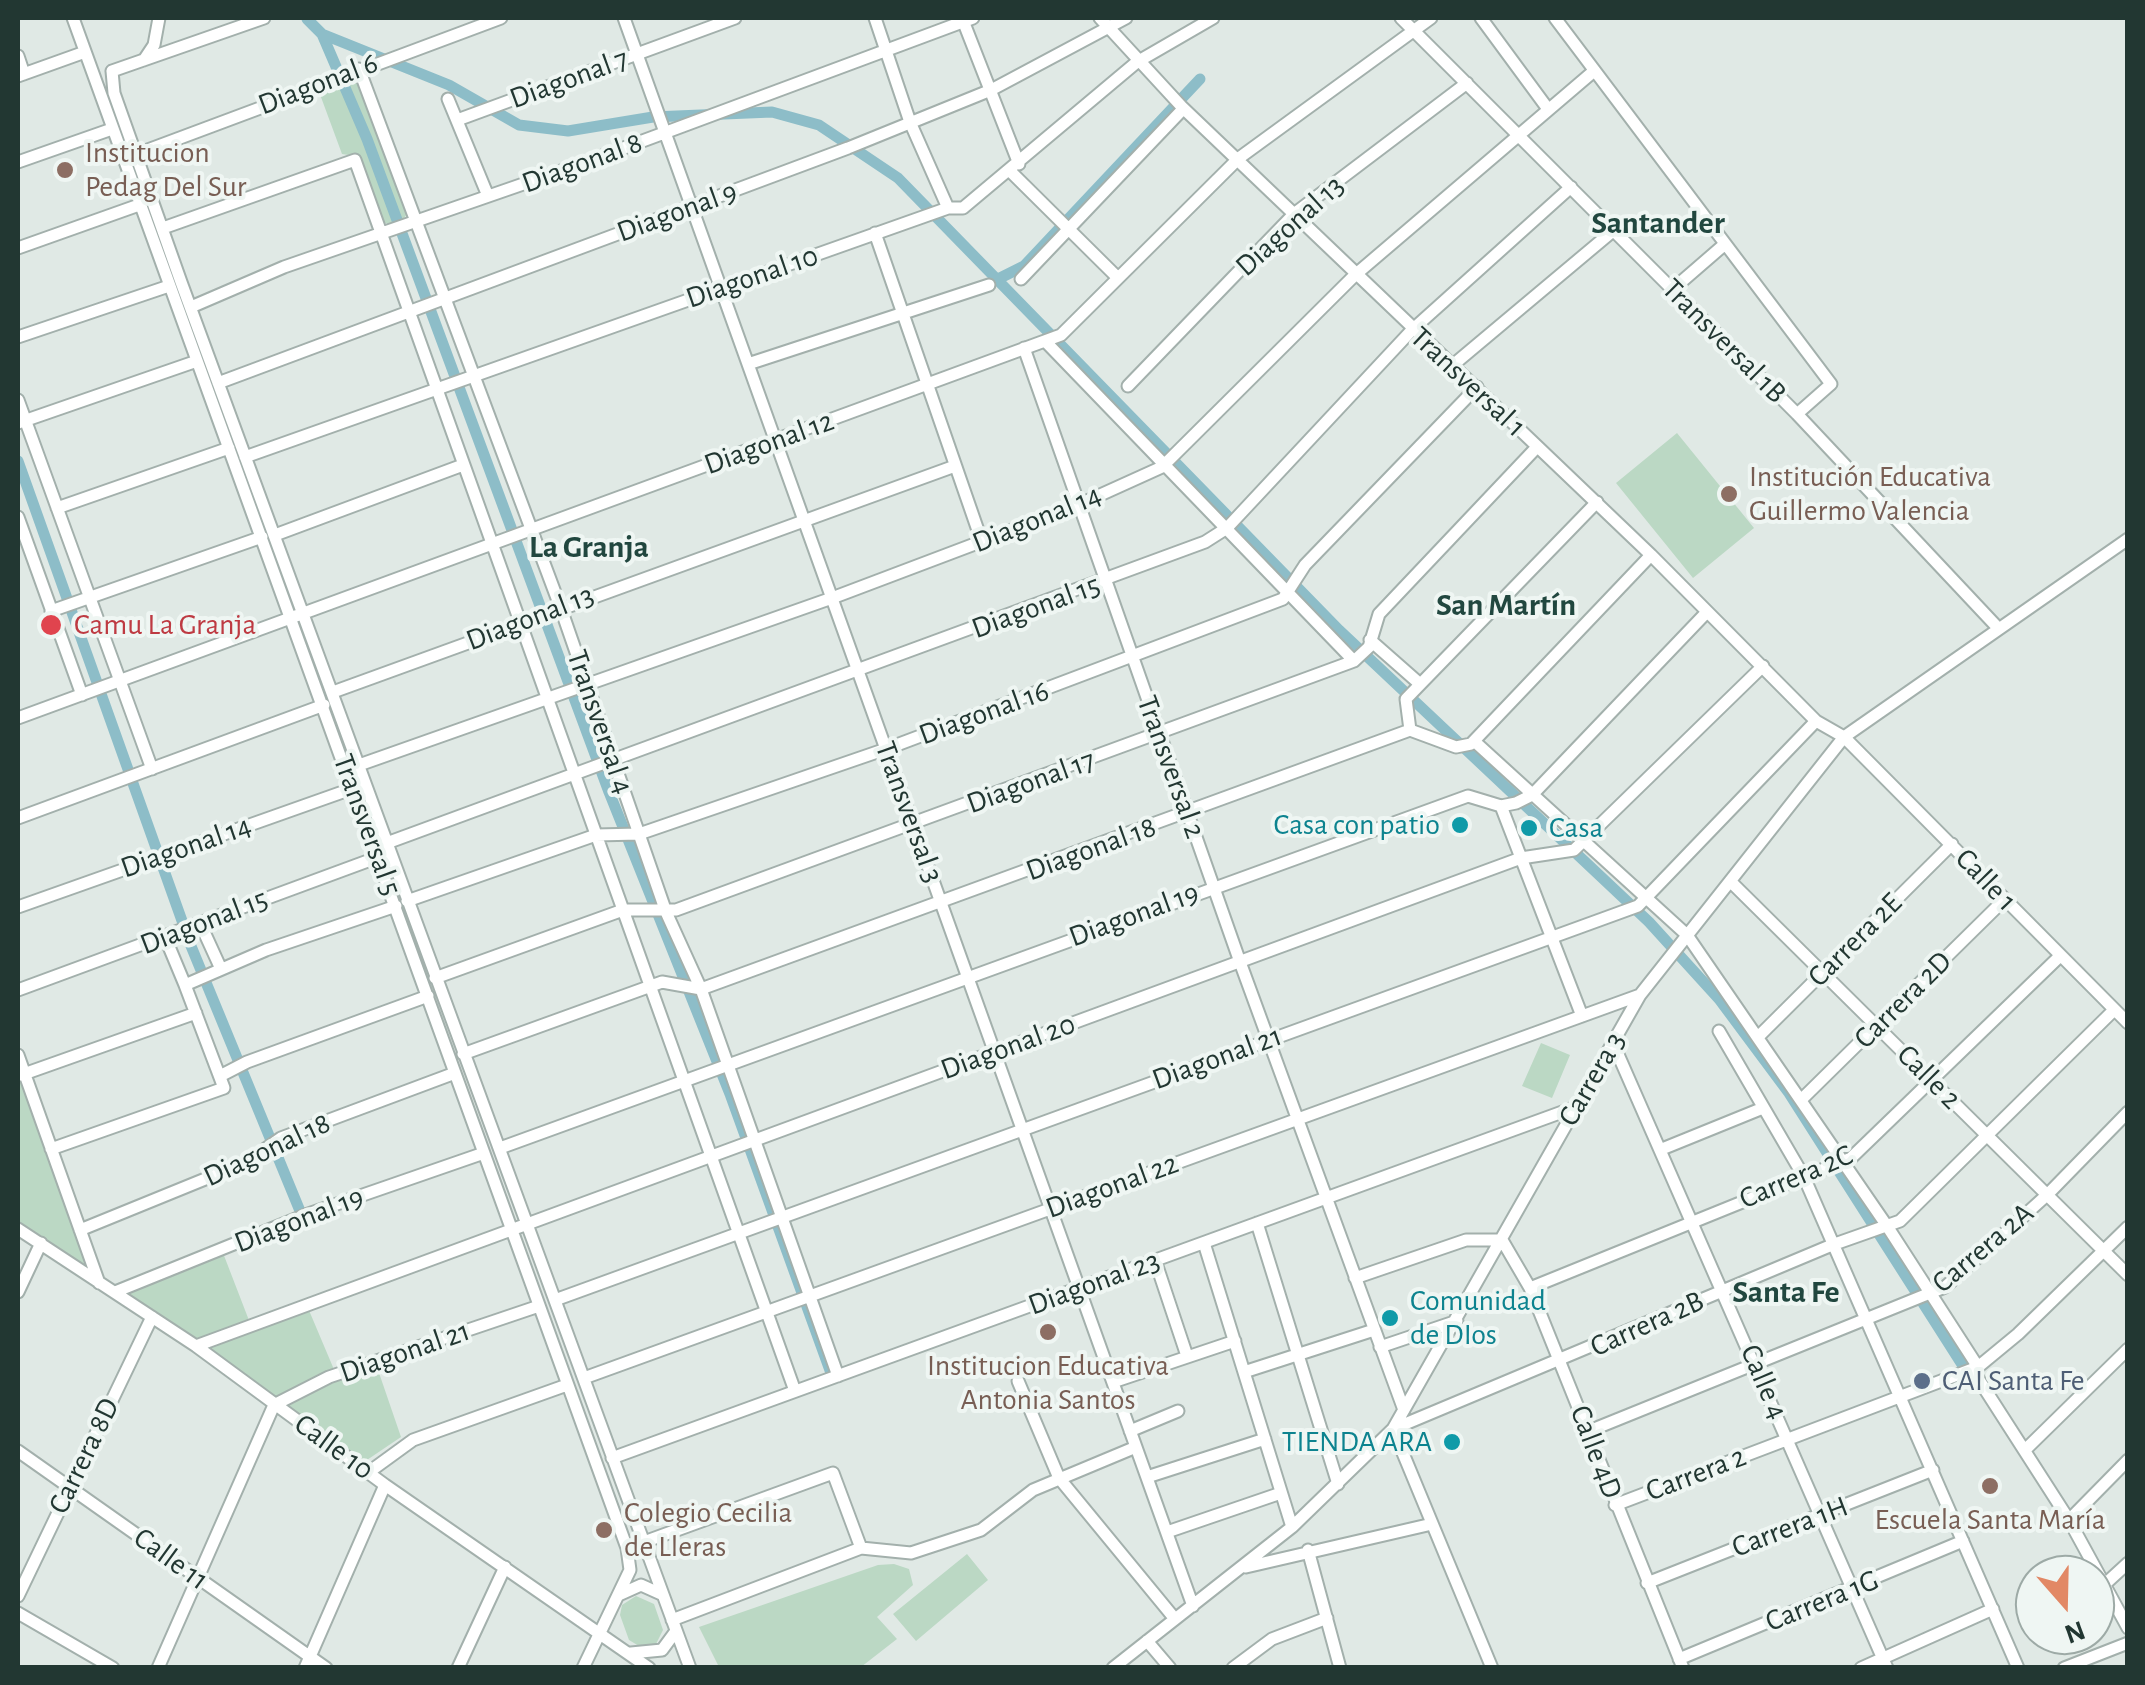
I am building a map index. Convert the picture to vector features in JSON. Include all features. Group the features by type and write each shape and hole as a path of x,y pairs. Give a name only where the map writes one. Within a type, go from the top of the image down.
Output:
{"street":[{"name":"Transversal 5","path":"73,18 229,448 332,692 359,765 382,850"},
{"path":"79,36 85,18"},
{"path":"144,60 154,45 159,18"},
{"path":"18,56 20,75 85,53 112,71 264,18"},
{"name":"Diagonal 6","path":"137,154 500,18"},
{"name":"Transversal 3","path":"624,18 1193,1606"},
{"name":"Diagonal 7","path":"460,119 735,18"},
{"path":"875,18 942,210"},
{"name":"Diagonal 9","path":"218,382 848,148 991,90 1104,23 1126,18"},
{"name":"Diagonal 10","path":"245,457 875,233 942,210 963,208 1136,62 1213,18"},
{"name":"Transversal 1B","path":"1401,18 1798,414 1999,628"},
{"name":"Diagonal 12","path":"18,718 1052,338 1239,158 1432,18"},
{"path":"1482,18 1548,109"},
{"path":"1555,18 1832,384 1798,414"},
{"path":"966,19 1014,168 1046,209 1118,278"},
{"name":"Diagonal 8","path":"191,308 284,267 966,19"},
{"name":"Transversal 1","path":"1104,23 1182,108 1239,158 1412,330 1651,555 1816,721 1844,738"},
{"name":"Transversal 5","path":"112,71 114,93 245,457 268,536"},
{"name":"Transversal 4","path":"353,71 585,684 659,913 697,988 779,1219 801,1299 838,1376"},
{"name":"Diagonal 14","path":"359,765 982,542 1078,505 1167,463 1355,275 1594,71"},
{"name":"Diagonal 13","path":"1128,386 1294,214 1466,84"},
{"path":"448,99 460,119 488,196"},
{"path":"1021,279 1182,108"},
{"path":"18,162 112,129"},
{"path":"163,228 355,160 412,310 463,465 526,620 546,698 603,833 623,910 656,984 684,1080 795,1392"},
{"name":"Diagonal 15","path":"18,990 168,936 580,771 859,673 1205,542 1229,526 1412,330 1570,187"},
{"path":"18,248 139,205"},
{"path":"1453,366 1614,230"},
{"path":"875,233 982,542"},
{"path":"1672,289 1725,244"},
{"path":"748,364 989,284"},
{"path":"18,337 169,286"},
{"path":"1052,338 1167,463 1292,588 1364,651 1419,686"},
{"name":"Transversal 2","path":"1024,348 1240,962 1404,1410"},
{"path":"21,422 196,361"},
{"path":"1292,588 1306,565 1477,388"},
{"path":"18,400 21,422 90,596 149,770"},
{"path":"1364,651 1379,614 1537,447"},
{"path":"57,508 229,448"},
{"path":"51,610 463,465"},
{"name":"Diagonal 13","path":"332,692 557,607 955,466"},
{"path":"1596,502 1406,699 1410,730 1456,747 1472,743 1651,555"},
{"path":"18,517 51,610 88,693"},
{"name":"Carrera 3","path":"1112,1668 1292,1527 1393,1429 1640,995 1844,738 2128,539"},
{"name":"Diagonal 16","path":"184,985 603,833 636,834 886,749 1132,658 1292,588"},
{"path":"1526,799 1706,612"},
{"name":"Transversal 5","path":"297,614 354,788 436,978 661,1594"},
{"name":"Diagonal 17","path":"436,978 623,910 659,913 914,825 1160,734 1364,651"},
{"name":"Diagonal 20","path":"196,1346 1521,858 1559,855 1578,848 1763,666"},
{"path":"18,818 324,705"},
{"name":"Diagonal 21","path":"555,1300 1636,906 1816,721"},
{"name":"Diagonal 18","path":"697,988 942,904 1410,730"},
{"name":"Calle 1","path":"1844,738 2128,1022"},
{"path":"1472,743 1636,906 1685,939 1802,1099 1839,1164 1930,1294 2088,1555"},
{"name":"Diagonal 14","path":"18,907 354,788"},
{"name":"Diagonal 19","path":"500,1148 1468,796 1501,806 1526,799"},
{"path":"1501,806 1582,1016"},
{"name":"Carrera 2E","path":"1758,1037 1952,844"},
{"name":"Calle 2","path":"1730,881 2128,1275"},
{"name":"Carrera 2D","path":"1802,1099 2004,900"},
{"name":"Transversal 5","path":"402,904 428,996 627,1548 630,1570 583,1668"},
{"path":"195,925 221,969"},
{"path":"168,936 222,1082"},
{"name":"Carrera 2C","path":"1530,1288 1861,1152 2060,956"},
{"path":"463,1054 656,984 697,988"},
{"name":"Diagonal 22","path":"584,1378 1640,995"},
{"path":"51,1150 222,1082 241,1064 428,996"},
{"name":"Carrera 2B","path":"1393,1429 1911,1214 2114,1010"},
{"path":"21,1076 196,1013"},
{"path":"1718,1032 1804,1178 2018,1668"},
{"name":"Calle 4","path":"1614,1042 1885,1663"},
{"path":"18,1055 21,1076 99,1283"},
{"name":"Diagonal 18","path":"80,1230 270,1148 281,1138 455,1073"},
{"name":"Diagonal 23","path":"612,1458 1576,1107"},
{"path":"1662,1149 1763,1108"},
{"name":"Carrera 2A","path":"1589,1432 1755,1361 1930,1294 1967,1269 2128,1112"},
{"name":"Diagonal 19","path":"116,1292 308,1214 484,1154"},
{"path":"1257,1223 1338,1484"},
{"name":"Carrera 2","path":"1615,1505 1972,1369 2128,1227"},
{"name":"Calle 10","path":"18,1229 196,1346 386,1485 649,1668"},
{"path":"1354,1278 1466,1240 1502,1240"},
{"name":"Calle 4D","path":"1502,1240 1530,1288 1681,1663"},
{"path":"18,1292 40,1243"},
{"path":"1204,1243 1292,1527"},
{"path":"1155,1260 1187,1356"},
{"name":"Diagonal 21","path":"274,1405 329,1377 538,1306"},
{"name":"Carrera 8D","path":"18,1596 152,1317"},
{"path":"1380,1347 1458,1320"},
{"path":"1244,1372 1374,1330"},
{"path":"1113,1382 1235,1342"},
{"path":"2026,1449 2128,1349"},
{"path":"1018,1380 1059,1478 1174,1619"},
{"path":"368,1472 395,1448 413,1440 567,1385"},
{"path":"158,1668 274,1405"},
{"path":"1130,1431 1178,1411"},
{"path":"1393,1429 1492,1668"},
{"path":"1147,1477 1265,1439"},
{"path":"627,1652 650,1654 662,1650 674,1626 860,1548 911,1553 982,1530 1020,1498 1136,1448"},
{"name":"Calle 11","path":"18,1451 308,1662 326,1668"},
{"path":"2069,1520 2128,1460"},
{"name":"Carrera 1H","path":"1647,1583 1932,1470"},
{"path":"644,1542 833,1473 860,1548"},
{"path":"308,1662 386,1485"},
{"path":"1166,1532 1281,1492"},
{"path":"1241,1568 1432,1524"},
{"name":"Carrera 1G","path":"1681,1663 1964,1541"},
{"path":"1308,1550 1340,1668"},
{"path":"458,1668 504,1567"},
{"path":"621,1594 641,1586 661,1594 690,1668"},
{"path":"2115,1605 2128,1628"},
{"path":"1861,1668 1885,1663 1993,1609"},
{"path":"18,1613 113,1668"},
{"path":"1233,1668 1272,1638 1327,1618"},
{"path":"1147,1641 1170,1668"},
{"path":"2064,1668 2128,1643"}],"green space":[{"path":"356,75 408,212 403,220 390,225 381,221 355,156 342,154 318,89"},
{"path":"1677,433 1754,528 1693,578 1616,483"},
{"path":"1541,1043 1570,1055 1552,1098 1522,1086"},
{"path":"24,1074 99,1283 18,1229 18,1077"},
{"path":"223,1253 250,1323 196,1344 121,1293"},
{"path":"308,1308 338,1379 377,1367 401,1437 364,1462 206,1347"},
{"path":"967,1554 988,1580 916,1641 893,1614"},
{"path":"894,1564 909,1569 913,1585 877,1617 897,1639 861,1667 719,1667 699,1627 878,1565"},
{"path":"636,1596 654,1604 663,1630 655,1646 644,1649 629,1640 620,1615 622,1605"}],"waterway":[{"path":"307,19 322,34 449,85 519,125 568,131 653,117 772,112 819,125 898,178 1339,630 1649,922 1719,999 1789,1093 1965,1369"},
{"path":"322,34 367,139 609,792 730,1094 832,1376"},
{"path":"1000,278 1024,266 1200,79"},
{"path":"18,461 191,946 300,1211"}],"place":[{"name":"Institucion Pedag Del Sur","path":"65,170"},
{"name":"Institución Educativa Guillermo Valencia","path":"1729,494"},
{"name":"Camu La Granja","path":"51,625"},
{"name":"Casa con patio","path":"1460,825"},
{"name":"Casa","path":"1529,828"},
{"name":"Comunidad de DIos","path":"1390,1318"},
{"name":"Institucion Educativa Antonia Santos","path":"1048,1332"},
{"name":"CAI Santa Fe","path":"1922,1381"},
{"name":"TIENDA ARA","path":"1452,1442"},
{"name":"Escuela Santa María","path":"1990,1486"},
{"name":"Colegio Cecilia de Lleras","path":"604,1530"}],"district":[{"name":"Santander","path":"1658,223"},
{"name":"La Granja","path":"589,547"},
{"name":"San Martín","path":"1506,605"},
{"name":"Santa Fe","path":"1786,1292"}]}
